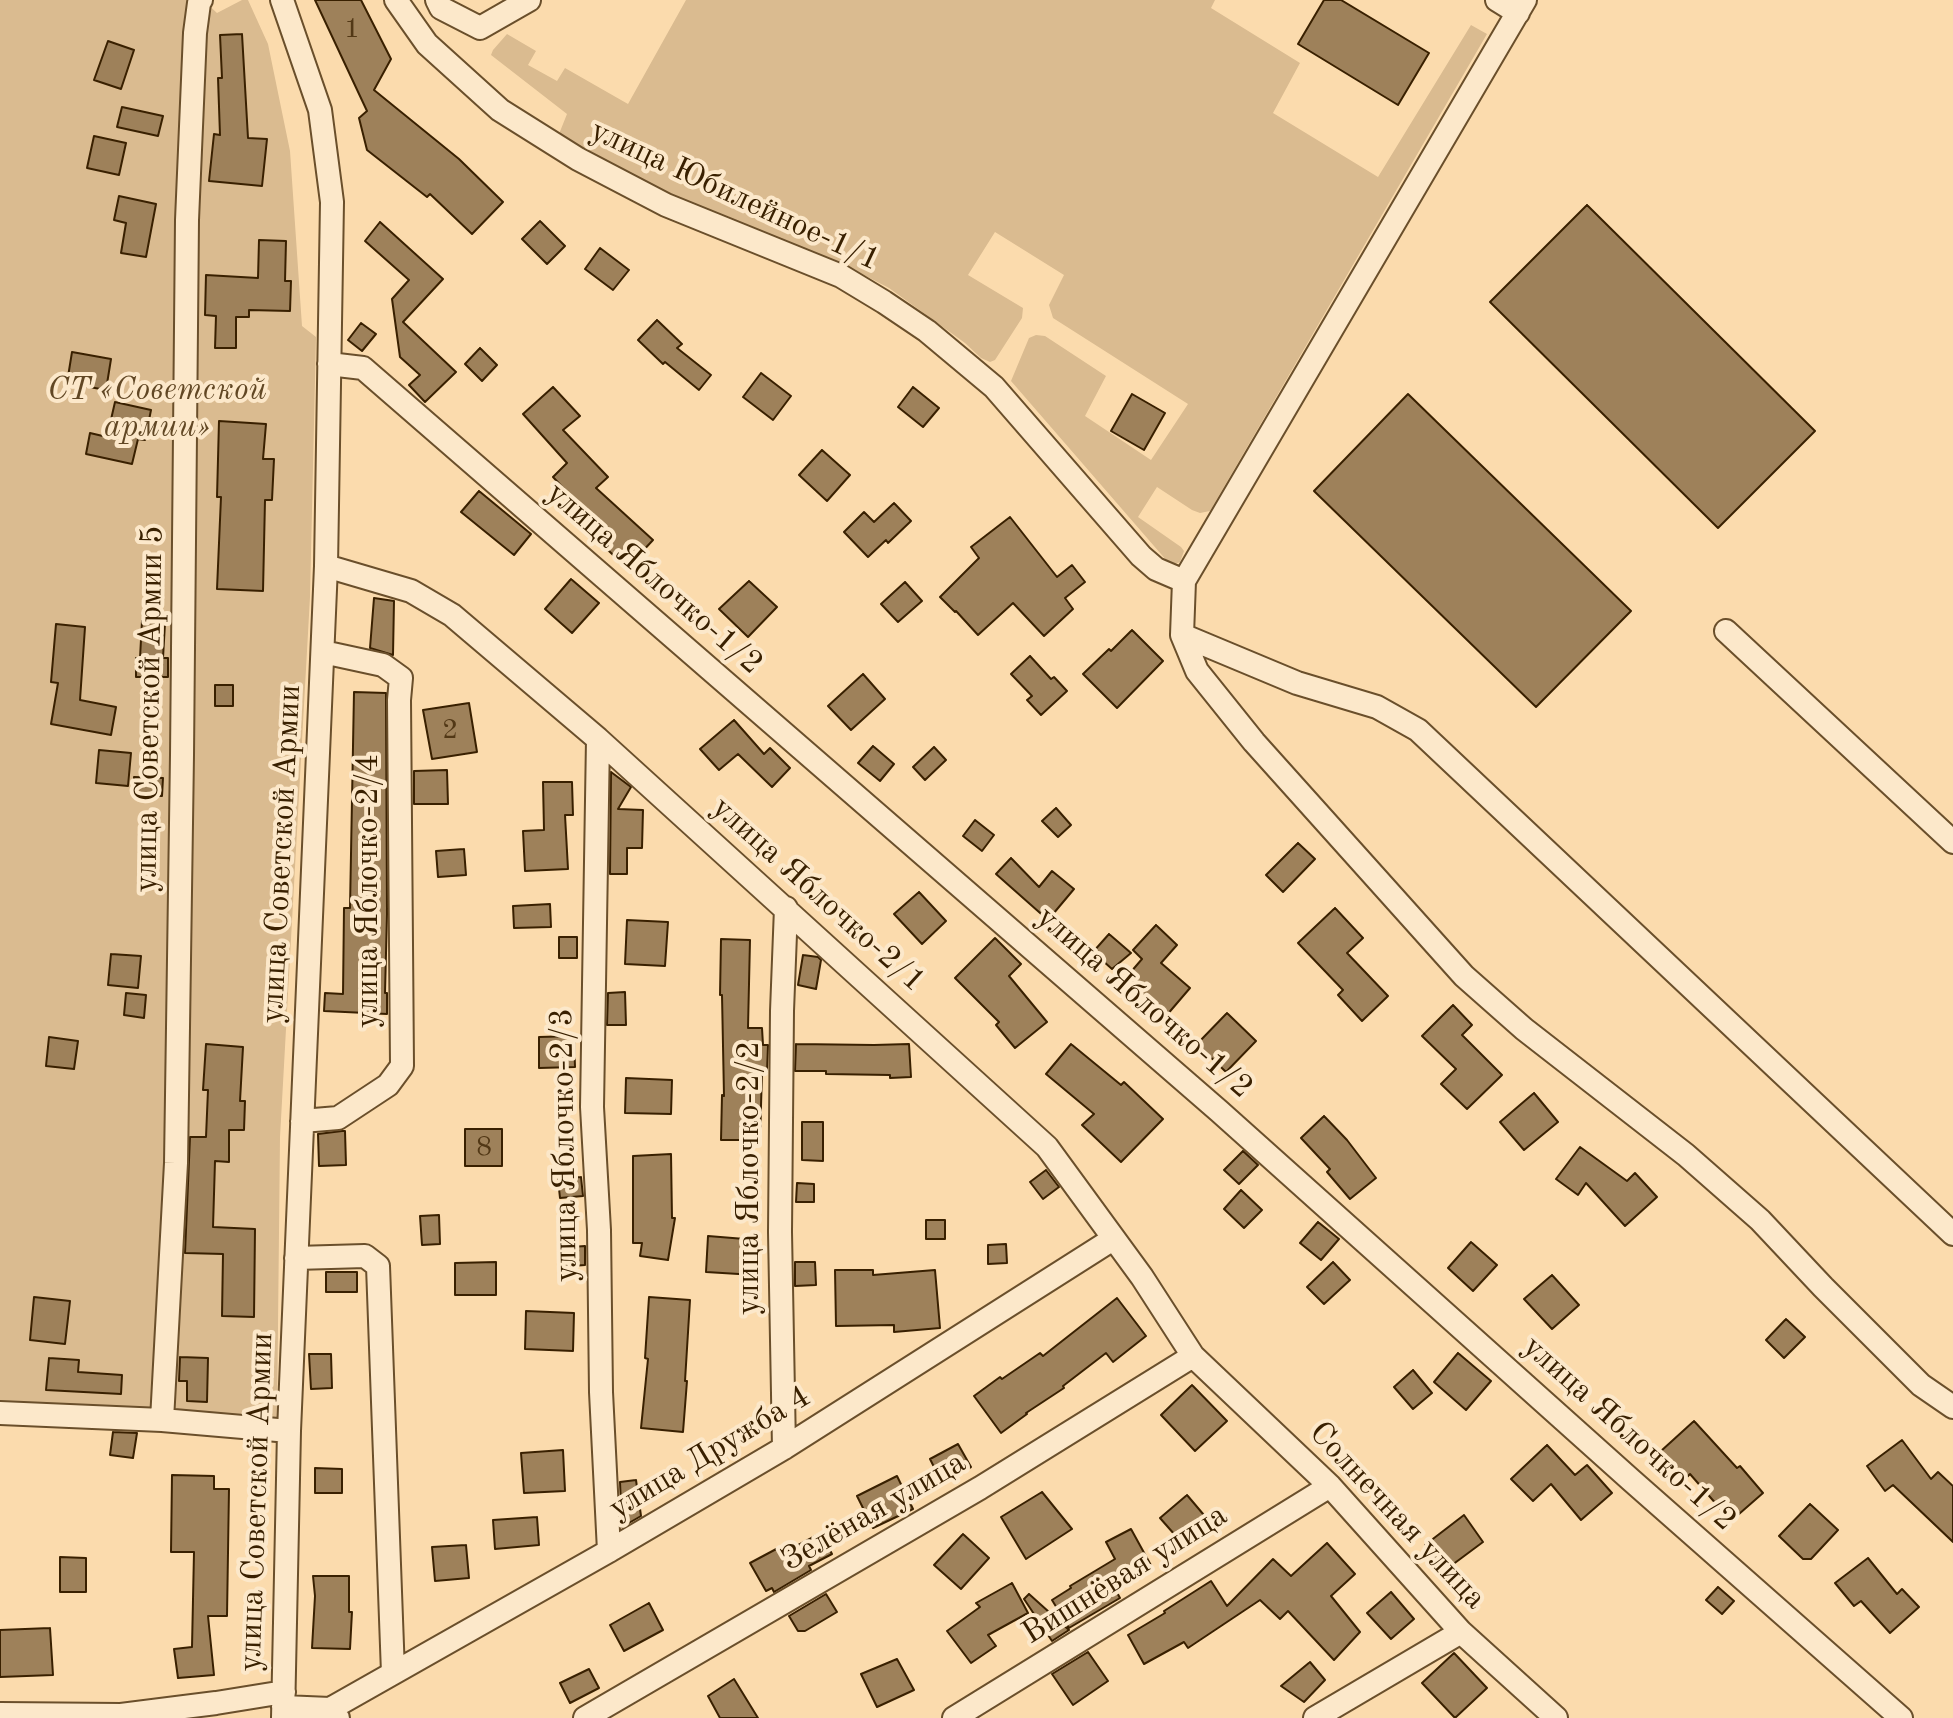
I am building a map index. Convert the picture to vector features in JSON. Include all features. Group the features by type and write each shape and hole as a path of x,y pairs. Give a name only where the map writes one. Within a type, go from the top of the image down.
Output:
{"street":[{"name":"улица Советской Армии 5","path":"162,1420 176,1163 187,220 195,33 201,0"},
{"name":"улица Советской Армии","path":"282,0 320,110 332,202 326,566 289,1431 283,1706"},
{"name":"улица Юбилейное-1/1","path":"396,0 427,44 500,110 578,159 666,205 841,276 927,331 994,387 1141,556 1156,569 1184,581"},
{"path":"437,0 441,8 480,28 529,0"},
{"path":"1497,0 1522,6 1184,581 1182,635 1197,671 1254,742 1464,976 1524,1029 1708,1173 1760,1220 1921,1385 1953,1407"},
{"name":"улица Яблочко-1/2","path":"329,364 363,368 1219,1111 1901,1718"},
{"name":"улица Яблочко-2/1","path":"326,566 411,591 452,615 598,739 786,908 1047,1147 1142,1277 1193,1356"},
{"path":"1726,631 1953,842"},
{"path":"1182,635 1297,683 1377,707 1418,730 1953,1234"},
{"name":"улица Яблочко-2/4","path":"302,1121 338,1118 388,1085 402,1066 401,678 383,665 323,652"},
{"name":"улица Яблочко-2/3","path":"598,739 592,1107 609,1551"},
{"name":"улица Яблочко-2/2","path":"784,1448 780,1232 786,908"},
{"name":"улица Дружба 4","path":"334,1713 393,1673 784,1448 1113,1239"},
{"path":"296,1258 365,1256 378,1266 393,1673"},
{"name":"Солнечная улица","path":"1193,1356 1330,1486 1461,1632 1556,1718"},
{"name":"Зелёная улица","path":"585,1718 980,1488 1193,1356"},
{"path":"0,1413 162,1420 289,1431"},
{"name":"Вишнёвая улица","path":"954,1718 1330,1486"},
{"path":"1315,1718 1461,1632"},
{"path":"0,1714 121,1715 216,1703 283,1706 334,1713"}],"green space":[{"name":"СТ «Советской армии»","path":"0,0 203,0 217,13 248,0 268,44 290,151 302,326 316,337 310,597 280,1137 277,1421 0,1402"},
{"path":"686,0 1215,0 1211,8 1300,63 1273,113 1378,177 1471,25 1487,34 1210,511 1200,513 1192,510 1157,487 1138,517 1181,547 1184,551 1180,562 1175,564 1167,561 1011,381 1029,338 1045,336 1106,376 1085,416 1151,460 1188,404 1053,318 1049,305 1064,275 995,232 968,275 1023,308 1022,318 995,360 990,362 889,288 839,262 716,218 632,178 564,139 559,134 567,114 491,55 507,34 536,51 528,65 557,81 565,68 628,104"}],"building":[{"path":"315,0 361,0 391,59 374,90 459,159 503,202 472,234 430,194 427,197 367,150 359,118 367,111"},
{"path":"1324,0 1341,0 1429,53 1398,105 1298,44"},
{"path":"242,34 248,138 267,139 262,186 209,181 214,134 220,135 220,35"},
{"path":"108,41 134,50 121,89 94,80"},
{"path":"122,107 163,116 158,136 117,127"},
{"path":"94,136 126,143 119,175 87,168"},
{"path":"119,196 156,204 146,257 121,253 126,223 114,220"},
{"path":"1587,205 1815,431 1718,528 1490,302"},
{"path":"540,221 565,246 547,264 522,239"},
{"path":"380,222 443,279 403,322 456,372 425,402 409,385 420,375 400,357 392,299 409,280 365,241"},
{"path":"259,240 286,241 285,281 291,281 290,311 249,310 249,317 236,317 236,348 215,348 216,316 205,315 206,275 258,278"},
{"path":"600,248 629,270 613,290 585,269"},
{"path":"657,320 682,344 677,348 711,375 699,390 665,362 663,364 638,340"},
{"path":"361,323 376,334 362,351 348,340"},
{"path":"480,348 497,365 482,381 465,364"},
{"path":"72,352 111,359 106,390 67,383"},
{"path":"761,373 791,396 773,420 743,397"},
{"path":"553,387 580,416 563,430 608,477 596,488 653,540 627,568 593,536 600,528 553,477 567,463 523,414"},
{"path":"913,387 939,408 923,427 898,407"},
{"path":"1132,394 1165,413 1144,450 1111,431"},
{"path":"1408,394 1631,611 1536,707 1314,491"},
{"path":"115,402 151,410 145,440 138,439 132,464 86,454 90,433 107,437"},
{"path":"219,421 266,424 263,459 274,459 272,500 265,500 263,591 217,589 221,497 217,497"},
{"path":"822,450 850,475 827,501 799,475"},
{"path":"479,491 531,534 514,555 461,512"},
{"path":"894,503 911,521 868,557 844,532 864,512 874,522"},
{"path":"1010,517 1057,577 1072,565 1085,582 1065,598 1073,609 1044,636 1013,603 978,635 940,597 979,558 971,547"},
{"path":"571,579 599,603 572,633 545,609"},
{"path":"749,581 777,607 748,637 719,609"},
{"path":"905,582 922,601 898,622 881,604"},
{"path":"374,598 394,601 393,655 370,648"},
{"path":"142,621 165,623 163,658 168,658 168,677 136,677"},
{"path":"56,624 85,627 80,700 116,707 111,735 51,724 58,683 51,682"},
{"path":"1132,630 1163,661 1117,708 1083,674"},
{"path":"1030,656 1067,691 1041,715 1027,700 1032,696 1011,674"},
{"path":"863,674 885,699 851,730 828,706"},
{"path":"215,685 233,685 233,706 215,706"},
{"path":"354,692 386,693 387,1014 324,1011 325,993 343,994 344,908 350,908"},
{"path":"469,703 477,752 432,759 423,710"},
{"path":"734,720 764,754 770,748 790,768 772,787 738,754 719,770 700,749"},
{"path":"873,746 894,764 880,781 858,763"},
{"path":"934,747 946,760 925,780 913,767"},
{"path":"99,750 131,753 128,786 96,783"},
{"path":"447,770 448,804 414,804 414,771"},
{"path":"611,772 631,787 618,809 643,810 642,848 627,848 627,874 610,874"},
{"path":"134,777 163,778 162,796 134,795"},
{"path":"543,782 572,782 573,815 565,815 568,869 525,871 523,831 544,830"},
{"path":"1056,808 1071,825 1058,837 1042,821"},
{"path":"975,820 994,835 982,851 963,836"},
{"path":"1298,843 1315,859 1283,892 1266,875"},
{"path":"464,849 466,875 438,877 436,851"},
{"path":"1011,858 1039,887 1052,871 1074,889 1048,920 996,874"},
{"path":"919,892 946,921 922,944 894,914"},
{"path":"550,904 551,927 514,928 513,906"},
{"path":"1335,908 1363,938 1347,953 1388,996 1362,1021 1338,995 1343,990 1298,943"},
{"path":"627,920 668,922 665,966 625,964"},
{"path":"1156,925 1177,945 1161,963 1190,988 1166,1016 1124,980 1142,959 1133,950"},
{"path":"1109,934 1131,953 1112,969 1093,952"},
{"path":"559,937 577,937 577,958 559,958"},
{"path":"995,938 1021,964 1009,976 1047,1022 1015,1048 996,1025 999,1022 955,978"},
{"path":"721,939 750,940 748,1028 762,1028 763,1045 768,1045 767,1072 762,1072 760,1140 721,1140 724,1096"},
{"path":"111,954 141,956 138,988 108,985"},
{"path":"803,955 821,960 816,989 798,985"},
{"path":"625,992 626,1025 607,1025 608,993"},
{"path":"126,993 146,995 144,1018 124,1015"},
{"path":"1453,1005 1472,1025 1462,1035 1502,1075 1467,1109 1441,1084 1456,1069 1422,1036"},
{"path":"1227,1013 1256,1041 1226,1072 1197,1044"},
{"path":"574,1036 575,1067 539,1068 539,1037"},
{"path":"49,1037 78,1041 74,1069 46,1066"},
{"path":"206,1044 243,1047 240,1101 245,1101 244,1130 229,1130 229,1162 215,1161 213,1227 255,1229 254,1317 222,1316 223,1254 185,1253 190,1137 206,1137 208,1090 203,1090"},
{"path":"796,1044 909,1044 911,1077 795,1071"},
{"path":"1071,1044 1121,1085 1124,1082 1163,1119 1121,1162 1082,1125 1094,1114 1046,1074"},
{"path":"626,1078 672,1080 671,1114 625,1113"},
{"path":"1534,1093 1558,1122 1524,1150 1500,1122"},
{"path":"1324,1116 1376,1178 1350,1199 1327,1172 1330,1169 1301,1138"},
{"path":"802,1122 823,1122 823,1161 802,1160"},
{"path":"465,1129 502,1129 502,1166 465,1166"},
{"path":"345,1131 346,1165 319,1166 318,1134"},
{"path":"1580,1147 1627,1181 1635,1173 1657,1197 1625,1226 1586,1183 1578,1195 1556,1179"},
{"path":"1243,1151 1258,1165 1239,1184 1224,1170"},
{"path":"671,1154 672,1218 675,1218 668,1260 640,1256 642,1243 633,1243 633,1156"},
{"path":"1046,1170 1059,1187 1043,1199 1030,1182"},
{"path":"581,1177 583,1196 560,1198 558,1179"},
{"path":"797,1183 814,1184 814,1202 796,1202"},
{"path":"1241,1190 1262,1210 1244,1228 1224,1209"},
{"path":"439,1215 440,1244 422,1245 420,1216"},
{"path":"926,1220 945,1220 945,1239 926,1239"},
{"path":"1318,1222 1339,1239 1321,1260 1300,1243"},
{"path":"708,1236 757,1240 755,1275 706,1272"},
{"path":"1471,1242 1497,1265 1473,1291 1448,1268"},
{"path":"1006,1244 1007,1263 988,1264 988,1245"},
{"path":"585,1246 585,1265 559,1267 558,1248"},
{"path":"496,1262 496,1295 455,1295 455,1263"},
{"path":"795,1262 815,1262 816,1285 795,1286"},
{"path":"1333,1262 1350,1280 1324,1304 1307,1287"},
{"path":"835,1270 873,1270 873,1275 935,1270 940,1328 894,1332 894,1325 836,1326"},
{"path":"326,1272 357,1272 357,1292 326,1292"},
{"path":"1552,1275 1579,1305 1552,1329 1524,1299"},
{"path":"34,1297 70,1301 65,1344 30,1340"},
{"path":"649,1297 690,1300 683,1432 641,1428 648,1359 645,1358"},
{"path":"1117,1298 1146,1336 1113,1362 1106,1353 1001,1433 974,1396 1040,1353 1043,1356"},
{"path":"526,1311 574,1313 573,1351 525,1349"},
{"path":"1786,1319 1805,1337 1784,1358 1766,1340"},
{"path":"1458,1353 1491,1381 1466,1410 1434,1382"},
{"path":"309,1354 331,1354 332,1388 311,1389"},
{"path":"180,1357 208,1358 207,1402 187,1401 187,1381 179,1381"},
{"path":"49,1358 79,1360 78,1372 122,1375 121,1394 46,1390"},
{"path":"1413,1370 1432,1393 1413,1409 1394,1387"},
{"path":"1192,1385 1227,1421 1195,1451 1161,1415"},
{"path":"1694,1421 1763,1493 1731,1521 1690,1474 1686,1478 1661,1451"},
{"path":"113,1432 137,1433 133,1458 110,1455"},
{"path":"1902,1440 1931,1479 1938,1472 1953,1486 1953,1542 1893,1485 1885,1491 1867,1466"},
{"path":"958,1444 971,1467 942,1483 930,1459"},
{"path":"1547,1445 1575,1475 1587,1465 1612,1493 1581,1520 1551,1484 1533,1501 1511,1479"},
{"path":"563,1450 565,1491 524,1493 521,1453"},
{"path":"315,1468 342,1469 342,1493 315,1493"},
{"path":"172,1475 214,1476 214,1489 229,1489 227,1616 208,1616 214,1675 178,1678 174,1649 192,1647 194,1552 171,1552"},
{"path":"897,1476 913,1509 873,1528 857,1496"},
{"path":"636,1480 641,1516 622,1527 620,1482"},
{"path":"1042,1492 1072,1529 1026,1559 1001,1517"},
{"path":"1187,1495 1209,1521 1182,1543 1160,1518"},
{"path":"1810,1504 1838,1530 1811,1559 1803,1559 1779,1536"},
{"path":"1464,1515 1483,1542 1444,1571 1425,1545"},
{"path":"537,1517 539,1545 495,1549 493,1520"},
{"path":"1131,1529 1153,1569 1115,1589 1120,1598 1069,1628 1052,1600 1115,1559 1106,1542"},
{"path":"821,1533 832,1554 809,1566 811,1570 774,1592 772,1588 766,1591 750,1563 780,1547 783,1553"},
{"path":"963,1534 989,1558 961,1589 934,1565"},
{"path":"1327,1543 1355,1574 1331,1596 1360,1632 1334,1660 1288,1611 1280,1619 1260,1600 1188,1648 1184,1642 1144,1664 1128,1635 1164,1611 1211,1581 1227,1606 1273,1559 1291,1576"},
{"path":"466,1545 469,1578 435,1581 432,1547"},
{"path":"60,1557 86,1558 86,1592 60,1592"},
{"path":"1868,1558 1897,1594 1902,1589 1919,1607 1890,1633 1861,1601 1854,1606 1835,1583"},
{"path":"313,1576 349,1576 349,1612 352,1612 350,1649 312,1648"},
{"path":"1012,1583 1028,1613 988,1635 996,1646 971,1663 947,1631 980,1607 976,1603"},
{"path":"1718,1587 1734,1601 1722,1614 1706,1600"},
{"path":"1391,1592 1414,1619 1391,1639 1367,1613"},
{"path":"826,1594 837,1612 805,1631 798,1631 789,1616"},
{"path":"1029,1594 1069,1630 1052,1641 1024,1599"},
{"path":"649,1603 663,1630 624,1651 610,1625"},
{"path":"50,1628 53,1675 0,1677 0,1630"},
{"path":"1088,1652 1108,1681 1073,1705 1052,1674"},
{"path":"1454,1653 1487,1688 1455,1718 1422,1683"},
{"path":"897,1659 914,1690 877,1707 861,1674"},
{"path":"1310,1662 1325,1680 1304,1702 1281,1686"},
{"path":"589,1669 599,1688 570,1703 560,1683"},
{"path":"734,1679 758,1718 720,1718 708,1696"}]}
